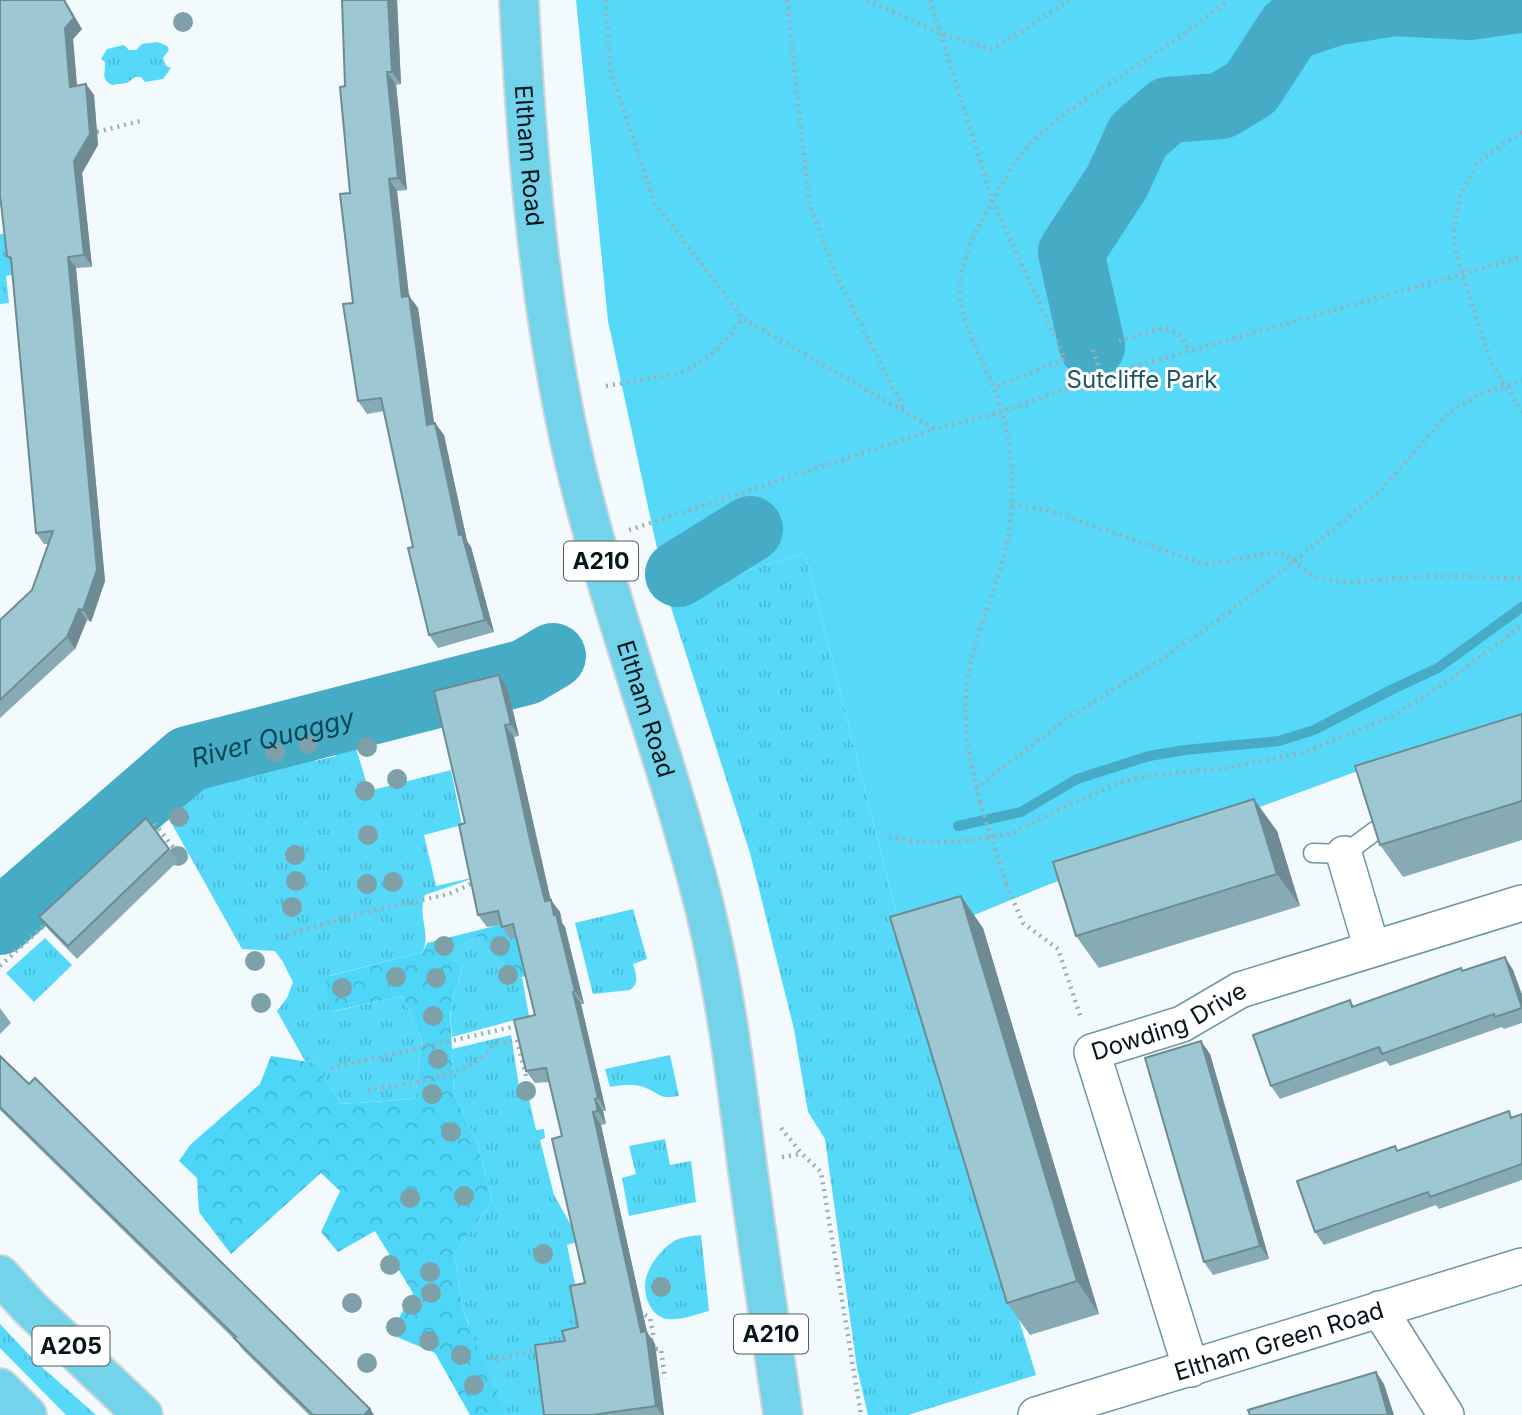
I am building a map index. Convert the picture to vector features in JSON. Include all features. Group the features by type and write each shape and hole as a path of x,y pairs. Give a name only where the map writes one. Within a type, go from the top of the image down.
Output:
{"highway":[{"name":"Eltham Road","path":"519,0 529,157 545,303 565,419 595,541 673,794 712,939 742,1111 783,1415"},
{"name":"A205","path":"0,1275 143,1415"},
{"path":"0,1388 27,1415"}],"street":[{"path":"1329,854 1372,949"},
{"name":"Dowding Drive","path":"1191,1369 1092,1052 1182,1024 1240,990 1522,903"},
{"name":"Eltham Green Road","path":"1036,1415 1522,1266"},
{"path":"1379,1309 1446,1415"}],"lane":[{"path":"1329,854 1375,831"}],"path":[{"path":"606,0 610,69 655,203 743,319 935,429"},
{"path":"787,0 809,203 836,275 905,412"},
{"path":"867,0 939,33 990,49 1069,0"},
{"path":"930,0 993,202 1065,359 994,388"},
{"path":"1092,1052 1058,949 1023,923 1006,884 968,754 964,711 970,667 1010,535 1012,463 1002,412 976,351 961,303 963,270 973,237 1018,159 1060,117 1229,0"},
{"path":"97,132 144,120"},
{"path":"1522,132 1477,162 1461,196 1454,230 1457,254 1490,360 1522,412"},
{"path":"595,541 935,429 1002,412 1101,376 1522,257"},
{"path":"606,386 681,373 714,353 743,319"},
{"path":"1119,341 1163,328 1170,329 1184,339 1190,352"},
{"path":"1093,350 1101,376"},
{"path":"976,788 1066,719 1172,653 1293,562 1378,492 1448,414 1479,394 1522,381"},
{"path":"1012,505 1047,510 1204,564 1224,563 1276,552 1286,554 1293,562 1321,578 1358,582 1408,577 1474,576 1522,579"},
{"path":"889,837 927,843 972,841 1011,834 1068,804 1123,780 1227,768 1306,752 1392,716 1455,676 1522,625"},
{"path":"145,832 154,823 176,851"},
{"path":"287,935 358,914 449,894 480,880"},
{"path":"0,966 48,922"},
{"path":"331,1069 528,1024"},
{"path":"368,1090 411,1083 474,1065 488,1054 493,1045 517,1040 526,1076 533,1074"},
{"path":"777,1157 802,1154 821,1172 860,1415"},
{"path":"637,1343 654,1339 650,1318 645,1315"},
{"path":"492,1358 492,1361 546,1347"},
{"path":"656,1349 661,1349 665,1379"}],"green space":[{"name":"Sutcliffe Park","path":"576,0 1522,0 1522,714 1472,729 1045,886 904,944 805,553 667,595 608,321"},
{"path":"158,42 169,50 163,58 166,66 171,68 163,79 145,82 141,77 135,77 127,83 112,85 106,80 105,62 101,59 107,49 124,45 129,50 136,50 142,44"},
{"path":"0,234 6,234 19,274 6,276 9,303 0,304"},
{"path":"805,553 904,944 1036,1375 908,1415 868,1415 857,1368 825,1139 808,1112 794,1029 750,853 667,595"},
{"path":"416,711 417,716 310,746 315,761 336,756 335,751 355,745 369,791 451,770 462,825 424,835 436,886 480,876 425,895 422,911 426,937 423,952 329,976 330,1012 403,996 422,1040 415,1099 341,1104 316,1063 305,1061 277,1011 287,998 293,982 283,962 275,951 242,949 159,801 192,771"},
{"path":"633,909 647,959 633,964 636,978 630,990 593,994 575,923"},
{"path":"507,923 522,937 531,975 507,980 506,964 490,952 478,937 438,954 463,965 450,1007 454,1093 478,1146 492,1201 454,1254 463,1310 504,1415 470,1415 435,1353 390,1334 413,1293 375,1231 338,1252 321,1232 340,1191 321,1173 231,1254 199,1212 197,1178 179,1161 191,1144 260,1084 271,1056 316,1063 341,1104 415,1099 422,1040 403,996 329,1012 326,977 423,952 427,943"},
{"path":"478,937 490,952 507,964 507,980 522,977 529,1016 452,1037 450,1007 463,965 437,954"},
{"path":"45,938 72,965 34,1002 6,973"},
{"path":"511,1035 519,1086 526,1085 536,1130 544,1129 545,1138 540,1140 554,1195 580,1241 567,1245 583,1322 551,1415 490,1415 457,1334 469,1324 463,1310 454,1254 492,1201 478,1146 454,1093 452,1049"},
{"path":"670,1055 679,1096 664,1097 637,1085 610,1087 605,1069"},
{"path":"665,1139 670,1165 691,1161 696,1202 629,1216 622,1178 636,1174 629,1146"},
{"path":"701,1235 709,1311 677,1319 661,1317 651,1308 646,1295 645,1281 649,1270 658,1256 674,1241"},
{"path":"0,1324 34,1360 96,1415 66,1415 0,1348"}],"building":[{"path":"0,0 64,0 74,18 65,28 70,87 86,84 90,134 74,161 84,255 68,257 97,570 83,610 79,609 67,637 0,700 0,620 32,590 53,531 36,533 11,258 7,256 0,195"},
{"path":"342,0 388,0 392,72 387,72 398,178 389,179 402,297 409,296 427,425 435,423 459,535 462,534 485,620 429,635 408,548 413,547 381,398 358,401 343,304 353,303 340,194 350,193 340,87 345,86"},
{"path":"499,675 511,724 505,725 532,849 545,901 551,900 554,915 556,914 598,1098 595,1099 598,1111 593,1112 641,1332 646,1331 656,1406 592,1415 544,1415 535,1345 565,1341 562,1331 578,1327 570,1286 585,1283 552,1139 562,1136 546,1068 526,1071 514,1020 535,1015 513,924 502,927 498,911 478,915 459,825 465,823 434,691"},
{"path":"1522,714 1522,801 1380,845 1355,766"},
{"path":"1254,799 1277,874 1076,936 1053,862"},
{"path":"146,818 169,849 68,946 39,917"},
{"path":"961,896 1077,1281 1007,1303 890,917"},
{"path":"1505,957 1522,1008 1495,1017 1494,1014 1382,1054 1379,1047 1271,1086 1253,1035 1350,1000 1352,1007 1461,968 1462,971"},
{"path":"1201,1041 1260,1246 1204,1262 1145,1058"},
{"path":"0,1056 29,1084 35,1078 370,1409 364,1415 312,1415 234,1338 236,1337 0,1107"},
{"path":"1509,1111 1511,1118 1522,1114 1522,1164 1430,1197 1428,1192 1315,1232 1297,1181 1395,1146 1397,1151"},
{"path":"1376,1372 1388,1415 1250,1415 1248,1410"}],"waterway":[{"name":"River Quaggy","path":"1092,346 1071,252 1117,182 1138,136 1168,110 1221,106 1251,88 1290,28 1334,13 1395,3 1469,7 1520,0"},
{"name":"River Quaggy","path":"678,574 750,529"},
{"path":"958,826 1021,812 1077,779 1149,756 1279,741 1314,730 1438,668 1522,607"},
{"name":"River Quaggy","path":"0,922 188,759 526,672 553,656"}]}
